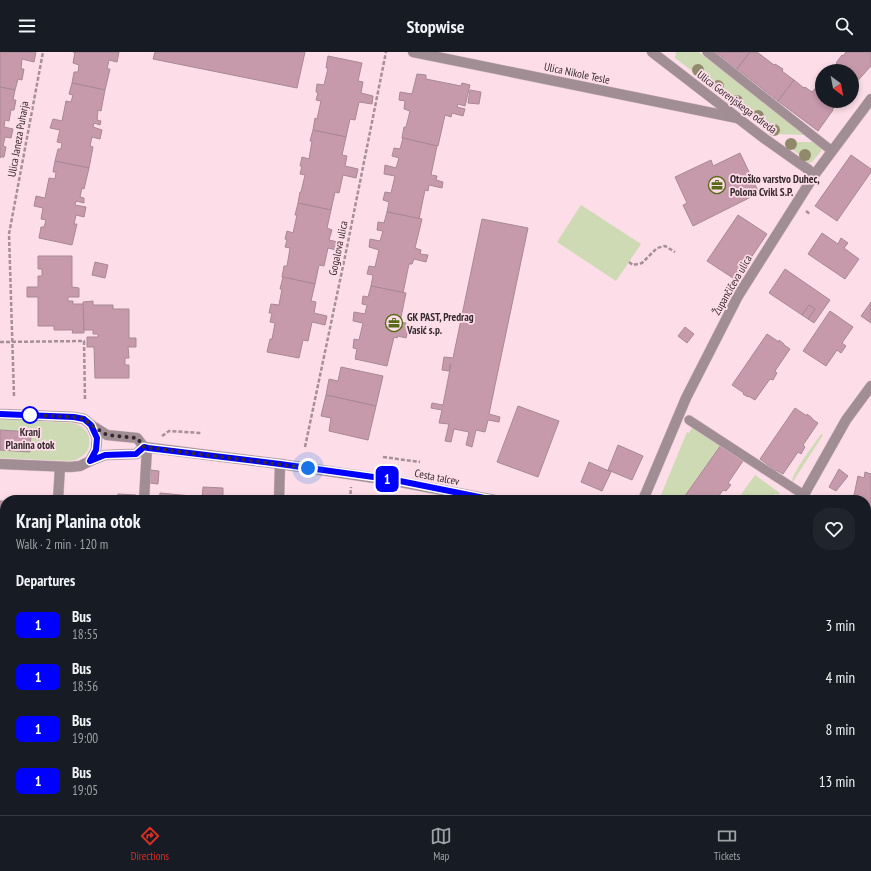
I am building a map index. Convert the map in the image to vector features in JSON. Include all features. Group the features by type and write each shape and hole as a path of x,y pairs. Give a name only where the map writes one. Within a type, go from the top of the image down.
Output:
{"street":[{"name":"Ulica Nikole Tesle","path":"413,52 737,118"},
{"name":"Ulica Gorenjskega odreda","path":"652,52 737,118 809,170"},
{"name":"Župančičeva ulica","path":"645,495 686,398 738,296 813,176 871,99"},
{"path":"805,495 846,420 871,386"},
{"name":"Cesta talcev","path":"0,414 74,417 84,419 107,435 137,438 146,448"},
{"path":"90,461 96,450 97,438 91,425"},
{"path":"144,495 146,448"},
{"name":"Cesta talcev","path":"0,464 60,467 80,466 105,455 136,454 146,448 280,464 395,480 469,495"},
{"path":"279,495 280,464"},
{"path":"58,495 60,467"}],"lane":[{"path":"707,52 832,151"},
{"path":"689,420 799,495"}],"path":[{"name":"Ulica Janeza Puharja","path":"14,396 9,234 43,52"},
{"name":"Gogalova ulica","path":"305,447 386,52"},
{"path":"629,262 633,265 642,262 657,248 665,246 675,252"},
{"path":"0,342 84,341 85,400"},
{"path":"169,431 201,433"},
{"path":"383,457 420,462"},
{"path":"350,495 351,487"}],"green space":[{"path":"676,52 699,52 807,135 776,134 675,58"},
{"path":"784,142 816,142 822,148 812,162 809,163"},
{"path":"581,205 641,244 616,281 557,242"},
{"path":"0,419 73,423 86,430 90,443 89,448 83,455 70,461 0,458 0,450 30,452 31,432 0,430"},
{"path":"693,426 721,445 686,495 661,495 687,432 689,433"},
{"path":"821,434 823,435 792,483 799,466"},
{"path":"755,475 780,493 778,495 741,495"}],"building":[{"path":"0,52 36,52 34,62 22,59 21,69 24,69 22,80 18,79 15,90 0,87"},
{"path":"75,52 119,52 117,62 109,60 107,69 110,69 105,90 72,83 74,72 78,72 79,65 73,63"},
{"path":"155,52 305,52 297,88 153,59"},
{"path":"715,52 750,52 737,69"},
{"path":"750,52 757,52 774,65 775,64 783,69 782,71 794,80 778,101 737,69"},
{"path":"846,52 871,52 871,66 859,79 859,64 836,64 842,55 843,56"},
{"path":"328,56 362,63 358,81 363,82 361,93 373,96 372,104 359,102 355,120 350,119 346,137 313,130 315,118 317,119 321,101 316,100 318,93 316,92 317,84 324,85 328,68 326,68"},
{"path":"417,74 426,75 426,79 461,86 462,83 470,85 465,106 458,104 457,107 465,109 463,116 452,113 451,117 445,115 438,146 402,138 404,127 406,127 410,111 404,109 405,101 399,100 400,92 412,94"},
{"path":"794,80 812,92 815,89 815,108 834,108 818,131 778,101"},
{"path":"72,83 105,90 101,111 98,110 97,120 101,121 100,125 94,123 93,127 102,130 100,139 92,137 90,146 93,147 89,168 55,161 58,149 61,149 62,143 57,142 60,130 50,128 53,119 62,121 66,101 71,102 73,95 69,94"},
{"path":"0,87 15,90 13,100 16,100 14,110 11,110 9,121 5,120 4,127 13,129 11,138 5,137 3,146 6,147 4,157 0,157"},
{"path":"470,90 481,92 479,104 468,103"},
{"path":"313,130 346,137 342,155 347,156 345,166 358,169 356,178 343,175 339,193 335,192 331,210 298,203 305,175 300,174 302,166 300,166 302,157 309,159 312,141 310,141"},
{"path":"403,138 437,146 431,175 437,176 436,180 443,182 442,188 429,185 428,191 425,190 419,219 387,212 389,202 383,200 385,192 391,193 395,176 384,174 385,165 396,168 399,158 392,156 394,148 400,149"},
{"name":"Otroško varstvo Duhec, Polona Cvikl S.P.","path":"740,153 759,193 693,226 683,205 687,203 675,177 711,160 713,166"},
{"path":"851,155 871,169 871,172 837,221 815,206"},
{"path":"55,161 89,168 84,189 82,188 80,197 84,198 84,203 76,201 75,205 86,207 84,217 76,215 74,224 77,224 72,245 39,238 41,227 44,227 46,220 41,219 43,208 34,206 36,196 45,198 49,178 55,179 56,172 53,172"},
{"path":"298,203 331,210 327,228 332,230 329,240 342,243 340,251 328,248 324,266 319,265 315,284 282,277 284,266 287,266 290,248 285,247 287,240 285,239 287,231 293,233"},
{"path":"387,212 422,219 415,248 421,250 420,254 428,255 426,262 414,259 412,264 409,264 403,293 371,286 373,275 367,274 369,266 375,267 379,250 369,247 370,239 380,241 383,231 377,230 378,222 384,223"},
{"path":"738,215 767,234 736,280 707,261"},
{"path":"482,219 528,228 489,414 500,417 499,422 488,420 485,432 476,430 472,447 466,445 469,432 454,429 451,442 445,441 449,424 439,423 442,410 431,408 432,403 443,405 451,364 449,371 442,370 444,357 453,358"},
{"path":"822,233 838,244 841,238 848,243 844,248 859,259 845,279 808,254"},
{"path":"38,256 72,256 72,287 79,288 79,297 68,297 68,301 73,301 73,304 84,304 84,333 72,333 73,330 54,330 54,326 38,326 38,297 27,297 27,287 38,287 38,276 42,276 42,269 38,269"},
{"path":"95,262 108,265 105,278 92,275"},
{"path":"785,269 830,300 814,323 808,319 815,309 809,305 802,315 769,293"},
{"path":"283,277 315,284 311,301 316,302 314,313 327,316 325,325 312,322 308,341 303,340 299,358 267,352 270,339 272,339 275,323 270,322 272,313 269,313 271,304 279,305 282,289 280,289"},
{"path":"371,286 406,293 400,322 406,323 405,327 413,329 411,335 407,334 406,338 398,336 397,338 394,337 387,366 355,359 357,349 353,348 354,339 359,340 363,323 353,321 354,312 365,314 367,305 362,304 363,296 368,297"},
{"path":"93,301 93,305 113,305 113,309 129,309 129,338 136,338 136,347 128,347 129,358 125,358 125,365 129,365 129,378 95,378 94,347 87,347 87,337 98,337 98,334 93,334 93,330 84,330 83,302"},
{"path":"871,302 871,323 861,316"},
{"path":"809,305 815,309 808,319 802,315"},
{"path":"830,311 853,327 842,343 846,346 841,353 837,350 826,366 803,351"},
{"path":"685,327 694,334 687,343 678,336"},
{"path":"767,334 779,342 779,340 790,349 775,371 777,373 773,380 770,379 755,400 743,394 744,393 732,385"},
{"path":"341,367 383,376 376,406 326,395 329,379 338,381"},
{"path":"326,395 376,406 368,440 329,431 331,418 321,416"},
{"path":"518,406 559,421 538,477 497,462"},
{"path":"795,408 807,416 807,414 818,423 803,445 805,447 801,454 798,452 783,474 771,468 760,459"},
{"path":"0,430 31,432 30,452 0,450"},
{"path":"618,445 643,456 632,480 608,470"},
{"path":"721,445 743,461 728,483 731,485 726,491 723,490 720,495 686,495"},
{"path":"589,462 611,472 602,491 581,482"},
{"path":"839,469 848,476 836,491 829,487"},
{"path":"151,470 159,471 158,484 150,483"},
{"path":"865,472 871,474 871,495 854,495 858,476 864,478"},
{"path":"203,487 223,488 223,495 202,495"},
{"path":"160,493 181,495 160,495"}],"bus line":[{"name":"1","path":"0,414 74,417 84,419 91,425 97,438 96,450 90,461 105,455 136,454 144,447 395,480 469,495"}],"place":[{"name":"Otroško varstvo Duhec, Polona Cvikl S.P.","path":"717,185"},
{"name":"GK PAST, Predrag Vasić s.p.","path":"394,323"},
{"name":"Kranj Planina otok","path":"30,415"}],"route":[{"path":"30,415 27,415 74,417 84,419 107,435 137,438 144,447 308,468"}]}
